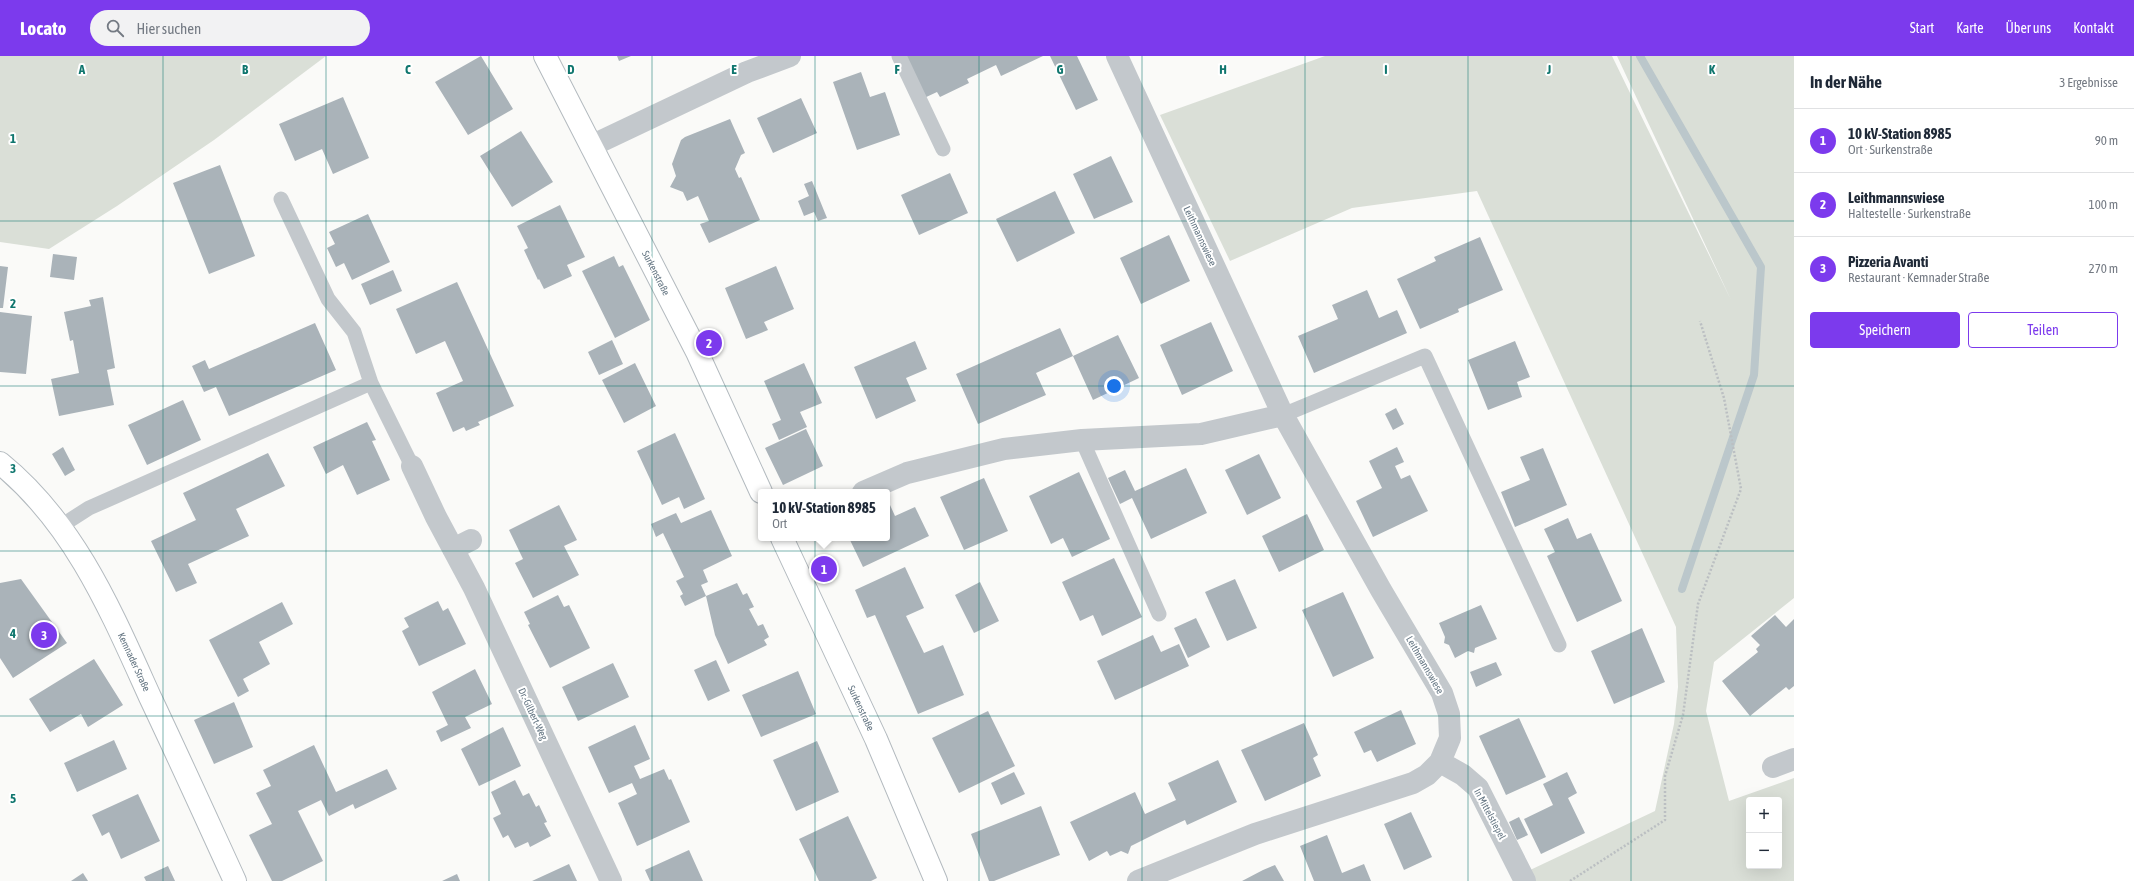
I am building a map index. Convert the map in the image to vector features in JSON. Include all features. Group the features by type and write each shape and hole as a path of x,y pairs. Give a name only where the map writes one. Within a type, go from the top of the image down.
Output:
{"street":[{"name":"Surkenstraße","path":"545,56 697,352 760,489"},
{"path":"591,146 747,72 790,56"},
{"name":"Leithmannswiese","path":"1117,56 1283,415 1381,590 1442,693 1449,714 1450,738 1440,762 1413,784 1254,834 1138,881"},
{"path":"870,489 907,473 1004,449 1082,440 1201,434 1283,415"},
{"name":"Kemnader Straße","path":"0,463 35,495 61,526 88,568 120,632 235,881"},
{"name":"Dr.-Gilbert-Weg","path":"412,466 462,544 477,595 611,881"},
{"name":"Surkenstraße","path":"783,541 876,739 936,881"},
{"path":"1773,767 1794,759"},
{"name":"In Mittelstiepel","path":"1440,762 1463,774 1478,788 1525,881"}],"lane":[{"path":"899,56 943,149"},
{"path":"281,199 328,299 354,332 371,383 412,466"},
{"path":"1283,415 1425,356 1559,645"},
{"path":"61,526 90,508 371,383"},
{"path":"1082,440 1159,614"}],"path":[{"path":"1570,881 1665,820 1665,776 1683,715 1698,604 1741,489 1724,398 1700,321"}],"shaded area":[{"path":"0,56 326,56 214,140 117,206 49,249 0,242"},
{"path":"1325,56 1612,56 1731,300 1617,56 1794,56 1794,598 1714,662 1706,711 1729,801 1794,778 1794,881 1529,881 1528,871 1655,811 1674,724 1678,687 1676,627 1477,191 1352,208 1230,261 1160,115"}],"building":[{"path":"481,56 513,109 468,135 435,82"},
{"path":"617,56 631,56 619,61"},
{"path":"901,56 1043,56 1001,76 996,65 967,79 969,83 940,97 937,92 922,99"},
{"path":"1050,56 1077,56 1098,100 1076,110"},
{"path":"861,72 870,97 885,92 900,135 857,150 833,82"},
{"path":"343,97 369,158 333,174 322,149 295,161 279,124"},
{"path":"801,98 817,133 773,153 757,118"},
{"path":"730,119 745,153 741,155 735,169 739,178 741,177 760,220 709,243 700,224 709,221 698,196 687,201 683,192 670,187 676,176 672,164 681,140"},
{"path":"521,131 553,182 512,207 480,156"},
{"path":"1111,156 1133,202 1094,219 1073,174"},
{"path":"220,165 255,256 209,274 173,183"},
{"path":"950,173 968,213 919,235 901,195"},
{"path":"812,181 827,218 818,221 814,212 804,216 798,201 809,196 804,184"},
{"path":"1055,191 1075,233 1017,262 996,219"},
{"path":"560,205 585,257 567,265 572,276 544,289 539,279 538,280 524,250 528,248 517,226"},
{"path":"368,214 390,262 352,280 344,263 336,267 327,248 335,244 329,232"},
{"path":"1169,235 1190,281 1141,304 1120,258"},
{"path":"1480,237 1503,290 1458,309 1459,312 1420,329 1397,279 1436,261 1434,257"},
{"path":"53,254 77,257 74,280 50,277"},
{"path":"614,256 619,267 623,265 650,320 615,338 582,271"},
{"path":"0,266 8,267 3,308 0,308"},
{"path":"776,266 794,309 764,322 768,330 746,339 725,288"},
{"path":"393,270 402,291 370,305 361,284"},
{"path":"457,282 514,406 478,422 480,425 466,431 464,427 453,432 436,393 463,381 445,341 416,354 396,309"},
{"path":"1367,290 1379,318 1397,310 1407,333 1314,373 1298,336 1338,319 1332,305"},
{"path":"103,297 115,368 107,370 114,405 59,416 51,379 79,373 73,340 70,341 64,312 91,306 89,300"},
{"path":"0,312 32,316 26,374 0,372"},
{"path":"1211,322 1233,371 1182,395 1160,345"},
{"path":"315,323 336,370 229,416 216,387 204,392 192,366 205,360 209,369"},
{"path":"1060,328 1073,356 1036,373 1046,395 978,424 956,374"},
{"path":"1118,335 1139,378 1093,400 1073,356"},
{"path":"612,340 623,364 599,375 588,352"},
{"path":"915,341 927,369 906,378 916,401 876,419 854,367"},
{"path":"1515,341 1530,377 1517,382 1522,397 1488,410 1468,360"},
{"path":"635,363 656,406 624,423 602,380"},
{"path":"804,363 822,403 800,412 807,427 779,440 772,424 781,420 764,381"},
{"path":"183,400 201,440 147,465 128,425"},
{"path":"1396,408 1404,424 1393,430 1385,414"},
{"path":"367,422 376,440 372,441 390,480 357,495 343,465 326,474 313,447"},
{"path":"806,429 823,466 783,485 765,448"},
{"path":"675,433 705,499 684,509 679,497 662,505 637,451"},
{"path":"63,447 75,470 65,476 52,454"},
{"path":"1397,447 1404,462 1395,466 1401,479 1410,475 1428,511 1373,537 1356,501 1382,488 1369,461"},
{"path":"1543,448 1567,505 1515,527 1501,492 1530,480 1520,457"},
{"path":"268,453 285,486 236,509 249,536 188,564 197,583 176,592 151,541 196,520 183,493"},
{"path":"1259,454 1281,498 1247,515 1225,470"},
{"path":"1186,468 1207,513 1151,539 1132,498 1120,504 1108,478 1125,470 1135,491"},
{"path":"1079,472 1110,539 1072,557 1063,538 1051,544 1029,496"},
{"path":"984,478 1008,531 964,550 940,497"},
{"path":"559,505 577,540 564,546 579,575 533,598 515,563 523,559 509,530"},
{"path":"890,505 895,516 915,507 929,536 863,567 850,541 890,541"},
{"path":"711,510 732,556 703,570 708,582 701,585 706,596 685,606 680,596 683,594 676,581 684,577 663,533 656,537 651,524 676,513 681,523"},
{"path":"1307,514 1324,550 1279,572 1262,536"},
{"path":"1568,518 1577,539 1591,533 1622,601 1577,622 1547,556 1555,552 1544,529"},
{"path":"1114,558 1142,617 1102,636 1093,615 1080,621 1062,582"},
{"path":"824,563 829,573 823,575 819,566"},
{"path":"905,567 924,608 906,616 924,653 943,645 964,695 918,714 875,615 867,618 855,590"},
{"path":"21,579 67,643 13,678 0,658 0,583"},
{"path":"1235,579 1257,628 1227,641 1205,592"},
{"path":"980,582 999,621 974,633 955,595"},
{"path":"737,583 743,595 747,593 754,607 749,609 758,626 763,624 769,637 764,640 767,645 728,664 715,635 706,596"},
{"path":"1343,592 1374,658 1333,677 1302,610"},
{"path":"558,595 564,607 569,605 590,648 550,668 528,625 530,624 524,612"},
{"path":"438,601 443,611 448,608 466,644 419,666 402,631 409,627 404,618"},
{"path":"282,602 293,624 259,642 270,664 243,679 249,691 238,697 209,640"},
{"path":"1481,605 1497,639 1475,648 1474,653 1468,651 1455,658 1449,645 1444,643 1445,637 1439,623"},
{"path":"1775,615 1786,627 1794,619 1794,686 1789,690 1786,687 1750,716 1722,681 1758,652 1756,649 1760,645 1751,636"},
{"path":"1196,618 1210,647 1188,658 1174,628"},
{"path":"1642,628 1665,682 1614,704 1591,651"},
{"path":"1153,635 1161,652 1179,644 1189,666 1115,700 1097,661"},
{"path":"94,659 123,705 88,727 81,714 50,732 29,699"},
{"path":"716,660 730,691 708,701 694,670"},
{"path":"1496,662 1502,675 1476,687 1470,672"},
{"path":"613,663 629,697 578,721 562,687"},
{"path":"475,669 492,704 465,717 471,728 441,742 436,731 448,725 432,692"},
{"path":"798,671 816,714 761,737 742,695"},
{"path":"234,702 253,747 214,764 194,720"},
{"path":"1401,710 1416,744 1377,762 1371,750 1364,753 1354,732"},
{"path":"988,711 1015,766 959,793 932,738"},
{"path":"1519,718 1546,777 1506,795 1479,736"},
{"path":"1304,723 1318,755 1313,758 1321,776 1265,801 1241,750"},
{"path":"635,725 650,759 634,766 640,779 664,769 669,780 671,779 690,822 637,846 618,803 637,794 632,783 609,793 588,747"},
{"path":"503,727 521,766 479,786 461,749"},
{"path":"114,740 127,769 77,792 64,763"},
{"path":"817,741 839,792 796,811 773,760"},
{"path":"314,745 336,792 387,769 397,789 355,809 353,804 329,816 321,800 298,811 323,861 282,881 272,881 249,835 272,824 256,793 271,786 263,770"},
{"path":"1218,760 1237,802 1187,825 1185,820 1155,834 1131,846 1128,854 1121,851 1110,856 1107,851 1089,861 1070,822 1135,792 1145,814 1176,800 1168,783"},
{"path":"1014,772 1025,794 1001,805 991,783"},
{"path":"1567,772 1577,793 1568,798 1585,833 1541,854 1524,819 1553,805 1543,784"},
{"path":"515,780 523,796 529,793 536,807 539,805 547,822 544,823 551,836 530,847 528,842 515,848 508,835 503,838 493,818 501,814 491,792"},
{"path":"138,794 160,841 121,859 109,832 102,836 92,815"},
{"path":"1041,806 1060,855 994,881 989,881 971,834"},
{"path":"1411,812 1432,857 1404,870 1384,824"},
{"path":"848,816 877,878 871,881 819,881 799,839"},
{"path":"1519,817 1528,835 1517,840 1509,822"},
{"path":"1327,835 1342,873 1364,864 1371,881 1314,881 1300,846"},
{"path":"689,850 703,881 650,881 645,870"},
{"path":"569,864 577,881 532,881"},
{"path":"1275,865 1284,881 1242,881 1263,870"},
{"path":"168,866 175,881 146,881 144,877"},
{"path":"83,873 88,881 71,881"},
{"path":"457,874 460,881 442,881"}],"waterway":[{"path":"1640,56 1761,267 1754,375 1682,589"}],"place":[{"name":"Leithmannswiese","path":"709,343"},
{"name":"10 kV-Station 8985","path":"824,569"},
{"name":"Pizzeria Avanti","path":"44,635"}]}
